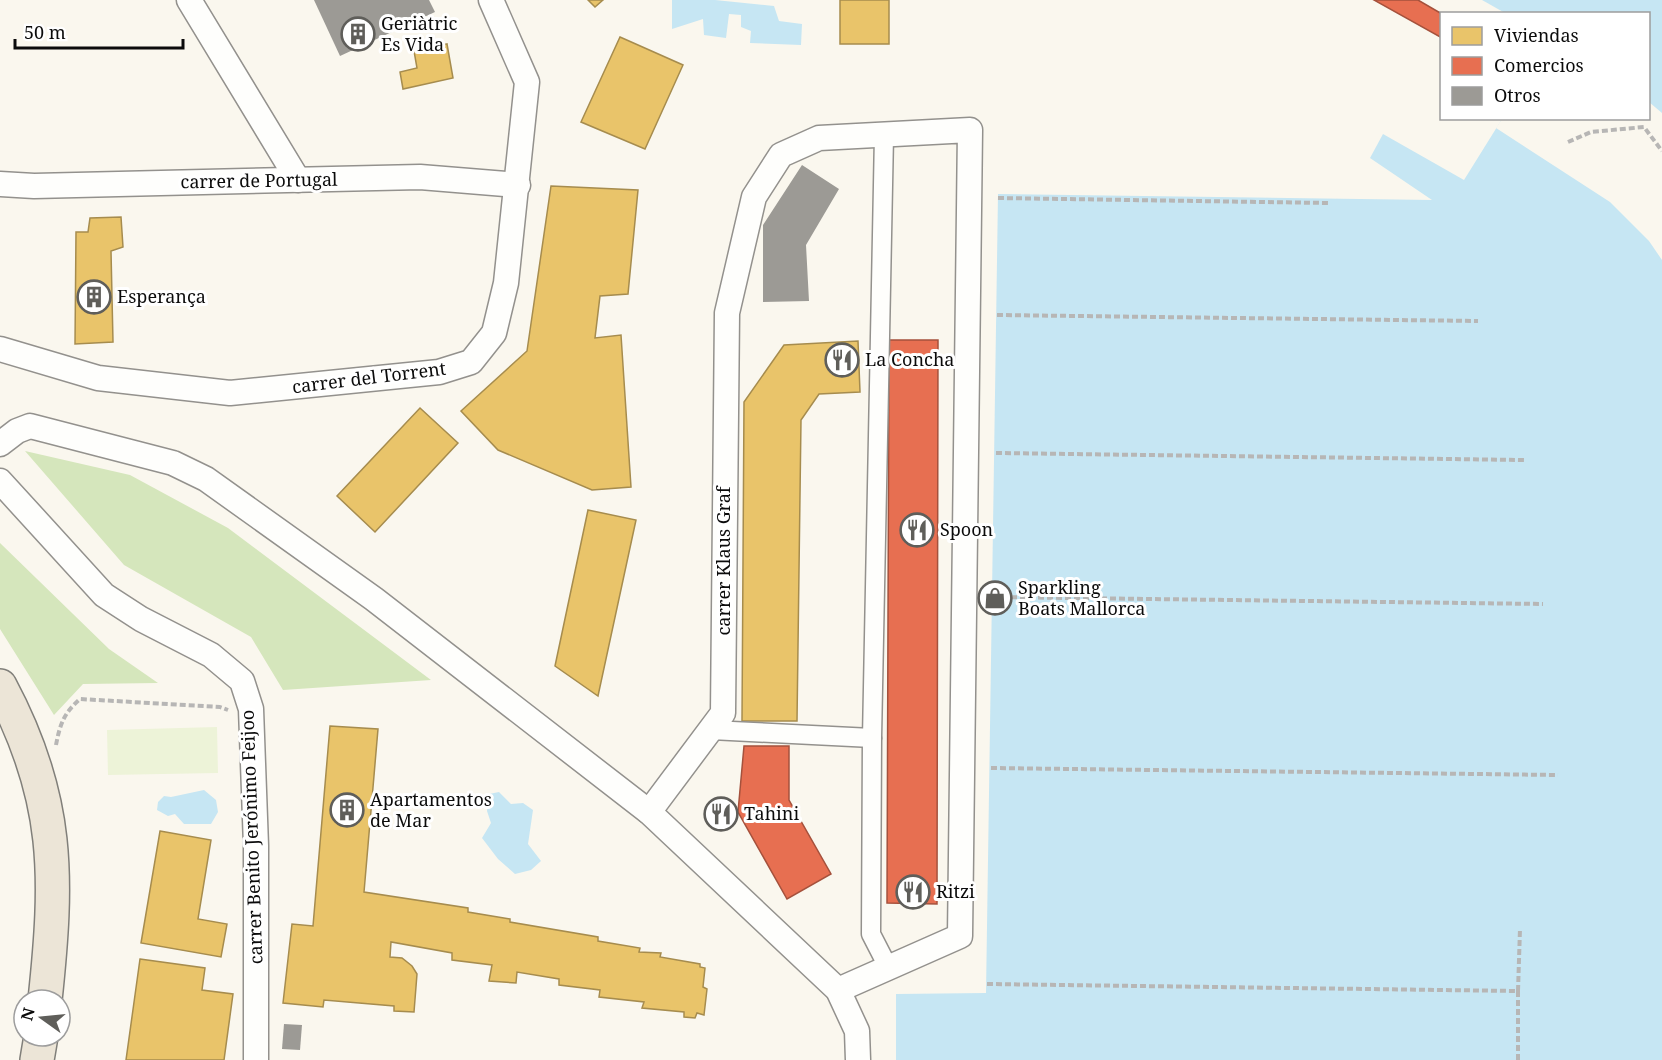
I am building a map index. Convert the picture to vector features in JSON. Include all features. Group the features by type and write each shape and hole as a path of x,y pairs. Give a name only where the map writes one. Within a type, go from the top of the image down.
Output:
{"main road":[{"path":"0,686 24,734 48,814 52,846 52,931 46,988"}],"street":[{"path":"189,0 298,180"},
{"name":"carrer del Torrent","path":"0,349 98,378 156,387 231,393 439,372 471,362 494,333 506,283 527,82 491,0"},
{"name":"carrer Klaus Graf","path":"649,812 723,713 727,314 754,197 781,155 819,138 970,130 960,936 889,969"},
{"path":"838,990 889,969 871,934 872,738 884,135"},
{"name":"carrer de Portugal","path":"0,184 34,186 420,177 518,185"},
{"path":"0,419 173,463 206,479 374,599 649,812 838,990 857,1031 858,1060"},
{"path":"0,444 17,431 30,426"},
{"name":"carrer Benito Jerónimo Feijoo","path":"0,481 104,595 141,620 211,655 242,681 250,710 256,846 256,1060"},
{"path":"711,730 872,738"}],"path":[{"path":"1568,142 1592,132 1644,127 1662,151"},
{"path":"998,198 1328,203"},
{"path":"997,315 1478,321"},
{"path":"996,453 1524,460"},
{"path":"993,597 1543,604"},
{"path":"54,757 60,723 67,710 80,699 220,707 235,713 250,710"},
{"path":"991,768 1558,776"},
{"path":"1518,1060 1520,929"},
{"path":"987,984 1518,991"}],"green space":[{"path":"25,451 130,475 228,528 431,680 283,690 251,637 124,565"},
{"path":"0,543 109,649 158,683 83,684 54,715 0,629"},
{"path":"217,727 218,773 108,775 107,730"}],"water":[{"path":"672,0 715,0 774,6 779,21 802,24 801,45 750,43 751,31 741,27 741,15 729,14 726,38 704,35 703,19 672,29"},
{"path":"1414,0 1662,0 1662,1060 896,1060 896,994 986,993 998,194 1432,200 1370,158 1383,134 1464,180 1501,120 1650,120 1650,12 1440,13"},
{"path":"204,790 216,800 218,812 211,824 184,824 175,814 168,816 157,810 158,802 164,796 171,797"},
{"path":"499,792 511,804 523,803 533,810 528,844 541,861 531,870 515,874 498,859 482,838 491,823 487,811 489,794"}],"pier":[{"path":"1414,0 1482,0 1503,12 1440,12 1440,14"},
{"path":"1650,103 1662,113 1662,260 1649,241 1610,202 1496,128 1501,120 1650,120"}],"building: Viviendas":[{"path":"588,0 603,0 595,7"},
{"path":"840,0 889,0 889,44 840,44"},
{"path":"620,37 683,65 645,149 581,122"},
{"path":"447,44 453,78 403,89 400,72 417,68 414,51"},
{"path":"551,186 638,190 628,294 600,296 595,338 621,335 631,487 592,490 498,450 461,411 527,351"},
{"name":"Esperança","path":"121,217 123,247 111,251 113,342 75,344 76,232 88,232 90,218"},
{"path":"858,341 860,392 819,394 801,420 797,721 742,721 744,402 784,345"},
{"path":"420,408 458,443 375,532 337,496"},
{"path":"588,510 636,520 598,696 555,666"},
{"name":"Apartamentos de Mar","path":"330,726 378,729 364,892 468,908 468,912 510,919 510,922 598,937 598,941 640,948 639,952 661,953 660,957 700,964 700,967 705,968 703,987 707,989 704,1015 697,1013 695,1018 684,1017 684,1012 642,1008 644,1002 599,997 600,990 559,985 559,979 517,972 516,983 489,981 492,965 452,960 452,953 391,942 390,957 402,958 412,966 417,974 414,1012 394,1011 394,1006 324,1000 323,1007 283,1003 292,924 313,926"},
{"path":"160,831 211,840 198,919 227,924 221,957 141,943"},
{"path":"140,959 205,968 202,990 233,994 224,1060 126,1060"}],"building: Comercios":[{"path":"1374,0 1418,0 1440,13 1440,37"},
{"path":"889,340 938,340 937,904 887,903"},
{"path":"744,746 789,746 789,800 831,874 787,899 738,812"}],"building: Otros":[{"name":"Geriàtric Es Vida","path":"314,0 429,0 435,12 340,56"},
{"path":"802,165 839,189 806,245 809,301 763,302 763,225"},
{"path":"284,1024 302,1025 300,1050 282,1049"}],"place":[{"name":"Geriàtric Es Vida","path":"358,34"},
{"name":"Esperança","path":"94,297"},
{"name":"La Concha","path":"842,360"},
{"name":"Spoon","path":"917,530"},
{"name":"Sparkling Boats Mallorca","path":"995,598"},
{"name":"Apartamentos de Mar","path":"347,810"},
{"name":"Tahini","path":"721,814"},
{"name":"Ritzi","path":"913,892"}]}
